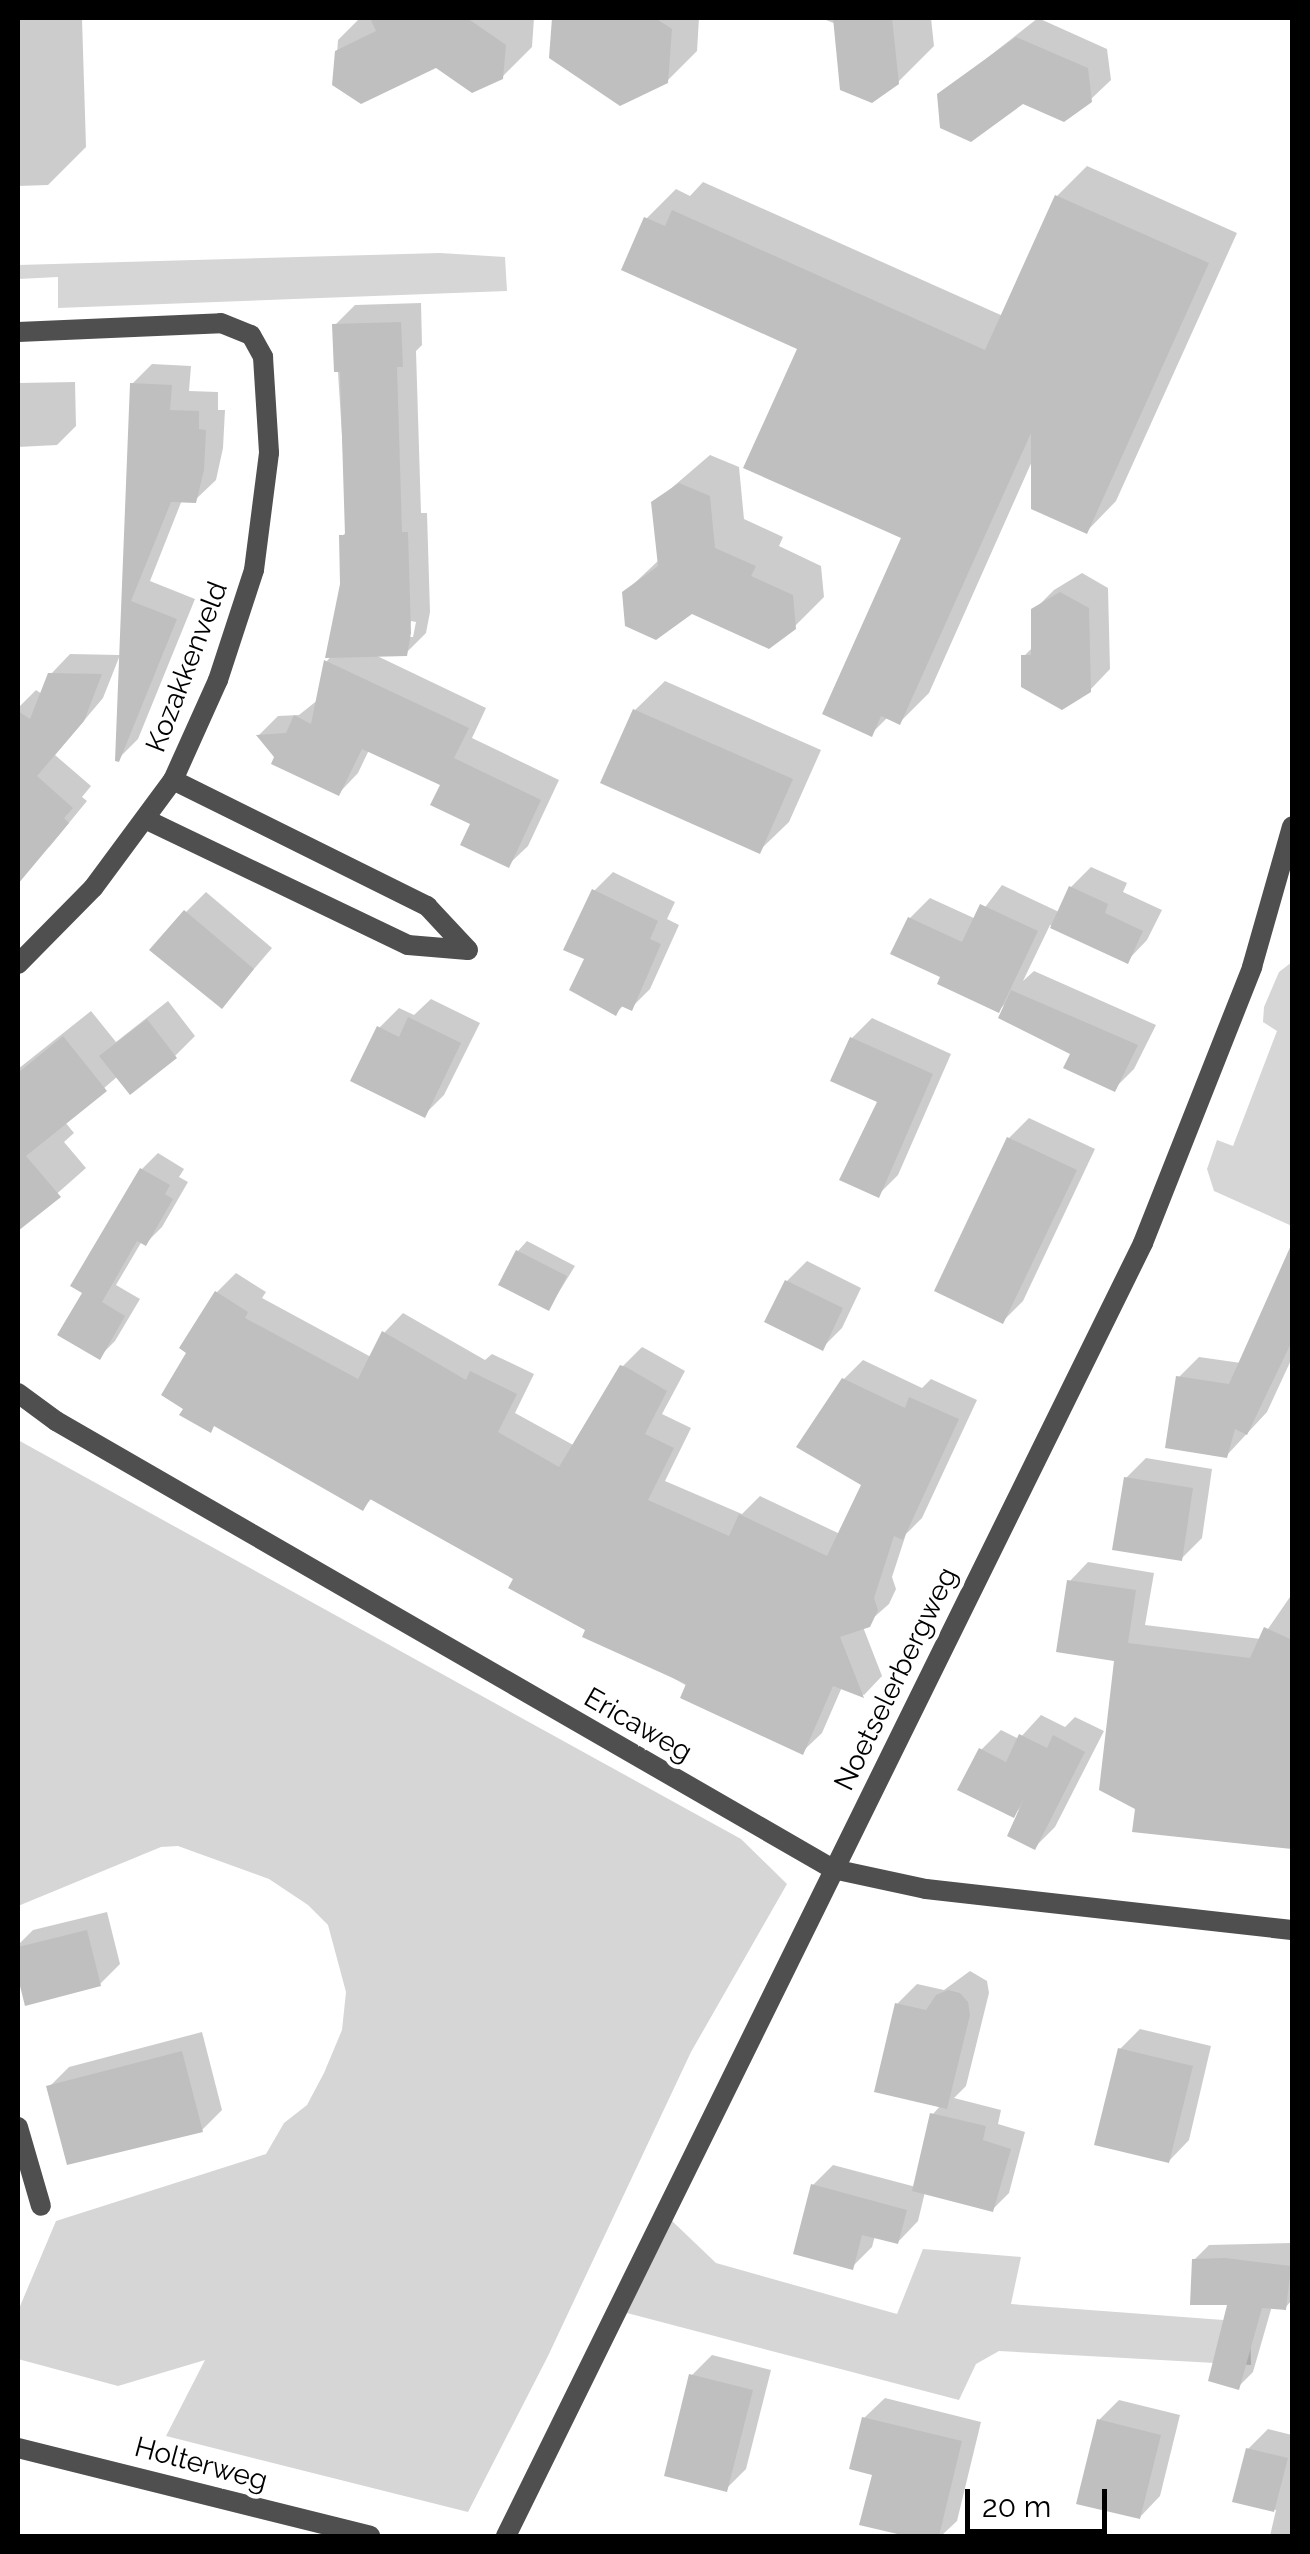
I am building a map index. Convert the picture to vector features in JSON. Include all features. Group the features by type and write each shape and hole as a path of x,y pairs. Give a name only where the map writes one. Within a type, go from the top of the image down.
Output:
{"street":[{"name":"Kozakkenveld","path":"18,332 222,324 251,334 263,357 268,453 254,570 218,680 173,780 147,820 92,888 18,964"},
{"name":"Kozakkenveld","path":"147,820 408,945 468,950 426,906 173,780"},
{"name":"Noetselerbergweg","path":"506,2536 1143,1243 1252,967 1292,827"},
{"name":"Ericaweg","path":"18,1393 56,1422 833,1869 926,1889 1292,1930"},
{"path":"18,2127 40,2206"},
{"name":"Holterweg","path":"18,2448 370,2536"}],"shaded area":[{"path":"440,253 505,257 507,291 58,308 58,277 18,279 18,265"},
{"path":"1292,962 1292,1226 1214,1191 1207,1169 1217,1140 1233,1146 1277,1031 1263,1022 1264,1007 1279,972"},
{"path":"18,1440 741,1839 787,1884 691,2052 548,2356 468,2512 166,2436 205,2360 118,2386 18,2359 18,2311 56,2221 266,2154 284,2123 307,2105 324,2073 342,2030 346,1992 328,1925 308,1905 269,1879 178,1846 161,1847 18,1906"},
{"path":"670,2219 716,2263 897,2314 923,2249 1021,2257 1011,2304 1250,2322 1251,2365 999,2351 976,2364 959,2400 627,2313"}],"building":[{"path":"370,18 467,18 506,45 503,79 472,93 436,68 361,104 332,85 335,51 376,31"},
{"path":"552,18 655,18 672,29 668,83 620,106 549,58"},
{"path":"833,18 892,18 899,84 872,103 840,90"},
{"path":"1016,37 1088,68 1092,102 1064,122 1023,104 971,142 940,128 937,94"},
{"path":"1055,195 1209,263 1087,534 1031,509 1031,433 900,725 881,716 872,737 822,714 901,538 743,468 797,349 621,270 644,217 665,226 672,210 985,350"},
{"path":"401,322 403,367 397,367 402,532 408,532 411,633 407,656 325,658 340,584 339,535 345,535 340,372 334,372 332,324"},
{"path":"130,383 172,385 170,410 199,411 199,429 206,430 204,470 196,503 171,502 131,601 177,619 119,762 115,761"},
{"path":"679,483 710,496 715,548 756,566 751,576 793,595 796,629 769,649 692,614 656,640 625,626 622,592 658,566 651,502"},
{"path":"1060,592 1089,608 1091,692 1062,710 1021,687 1021,655 1031,655 1031,609"},
{"path":"324,660 469,728 454,758 541,800 509,868 460,845 470,824 430,805 440,785 362,749 339,796 271,764 274,757 256,735 286,733 294,715 311,724"},
{"path":"48,673 102,674 84,721 37,776 73,808 64,818 69,823 18,884 18,711 30,719"},
{"path":"633,709 793,779 760,854 600,783"},
{"path":"1069,886 1108,904 1105,913 1143,931 1128,964 1050,928"},
{"path":"592,889 658,921 650,939 661,944 632,1011 621,1006 616,1016 569,990 584,959 563,950"},
{"path":"980,904 1038,931 999,1013 937,984 940,977 890,954 908,917 962,942"},
{"path":"184,910 254,969 222,1009 149,950"},
{"path":"1011,990 1138,1045 1115,1092 1063,1068 1070,1054 998,1018"},
{"path":"408,1017 461,1043 425,1118 350,1081 377,1026 399,1037"},
{"path":"147,1019 177,1058 130,1095 99,1056"},
{"path":"63,1036 107,1091 26,1156 61,1197 18,1231 18,1073"},
{"path":"850,1037 933,1074 879,1198 839,1180 877,1102 830,1081"},
{"path":"1007,1137 1077,1170 1003,1324 934,1291"},
{"path":"140,1168 170,1185 165,1194 173,1199 146,1246 137,1241 102,1302 125,1316 100,1360 57,1335 82,1293 70,1286"},
{"path":"1292,1243 1292,1341 1247,1435 1235,1429 1227,1458 1165,1448 1176,1376 1229,1384"},
{"path":"516,1250 567,1276 549,1311 498,1285"},
{"path":"785,1280 843,1308 823,1351 764,1322"},
{"path":"215,1291 248,1312 245,1318 358,1379 382,1331 466,1380 470,1371 517,1394 498,1432 559,1467 620,1365 626,1367 667,1391 645,1434 674,1448 648,1500 729,1536 739,1514 827,1556 861,1485 796,1447 842,1378 905,1408 909,1397 959,1419 903,1540 894,1536 874,1598 878,1610 870,1627 840,1637 864,1698 833,1686 803,1755 680,1698 686,1684 582,1637 585,1630 508,1588 513,1579 370,1499 363,1511 214,1426 211,1433 179,1415 183,1409 161,1395 186,1353 179,1348"},
{"path":"1124,1477 1193,1488 1182,1561 1112,1550"},
{"path":"1067,1580 1136,1590 1128,1643 1250,1658 1264,1627 1292,1640 1292,1849 1132,1832 1135,1809 1099,1790 1114,1661 1056,1652"},
{"path":"1019,1734 1047,1748 1053,1735 1085,1752 1035,1850 1007,1836 1026,1794 1014,1818 957,1790 979,1748 1006,1762"},
{"path":"87,1930 101,1986 25,2006 18,1978 18,1947"},
{"path":"948,1990 960,1993 968,2002 970,2015 947,2109 874,2092 895,2003 926,2010 936,1995"},
{"path":"1118,2048 1193,2066 1169,2163 1094,2145"},
{"path":"182,2051 203,2132 67,2165 46,2086"},
{"path":"930,2113 986,2126 983,2140 1011,2149 993,2212 912,2191"},
{"path":"811,2184 907,2210 898,2244 862,2235 853,2270 793,2254"},
{"path":"1225,2258 1291,2266 1286,2310 1262,2308 1239,2390 1208,2381 1227,2305 1190,2305 1192,2259"},
{"path":"689,2374 753,2390 727,2492 664,2476"},
{"path":"862,2417 962,2441 939,2536 906,2536 859,2525 872,2475 849,2469"},
{"path":"1097,2419 1161,2435 1140,2519 1076,2504"},
{"path":"1246,2448 1288,2458 1274,2512 1232,2502"}]}
